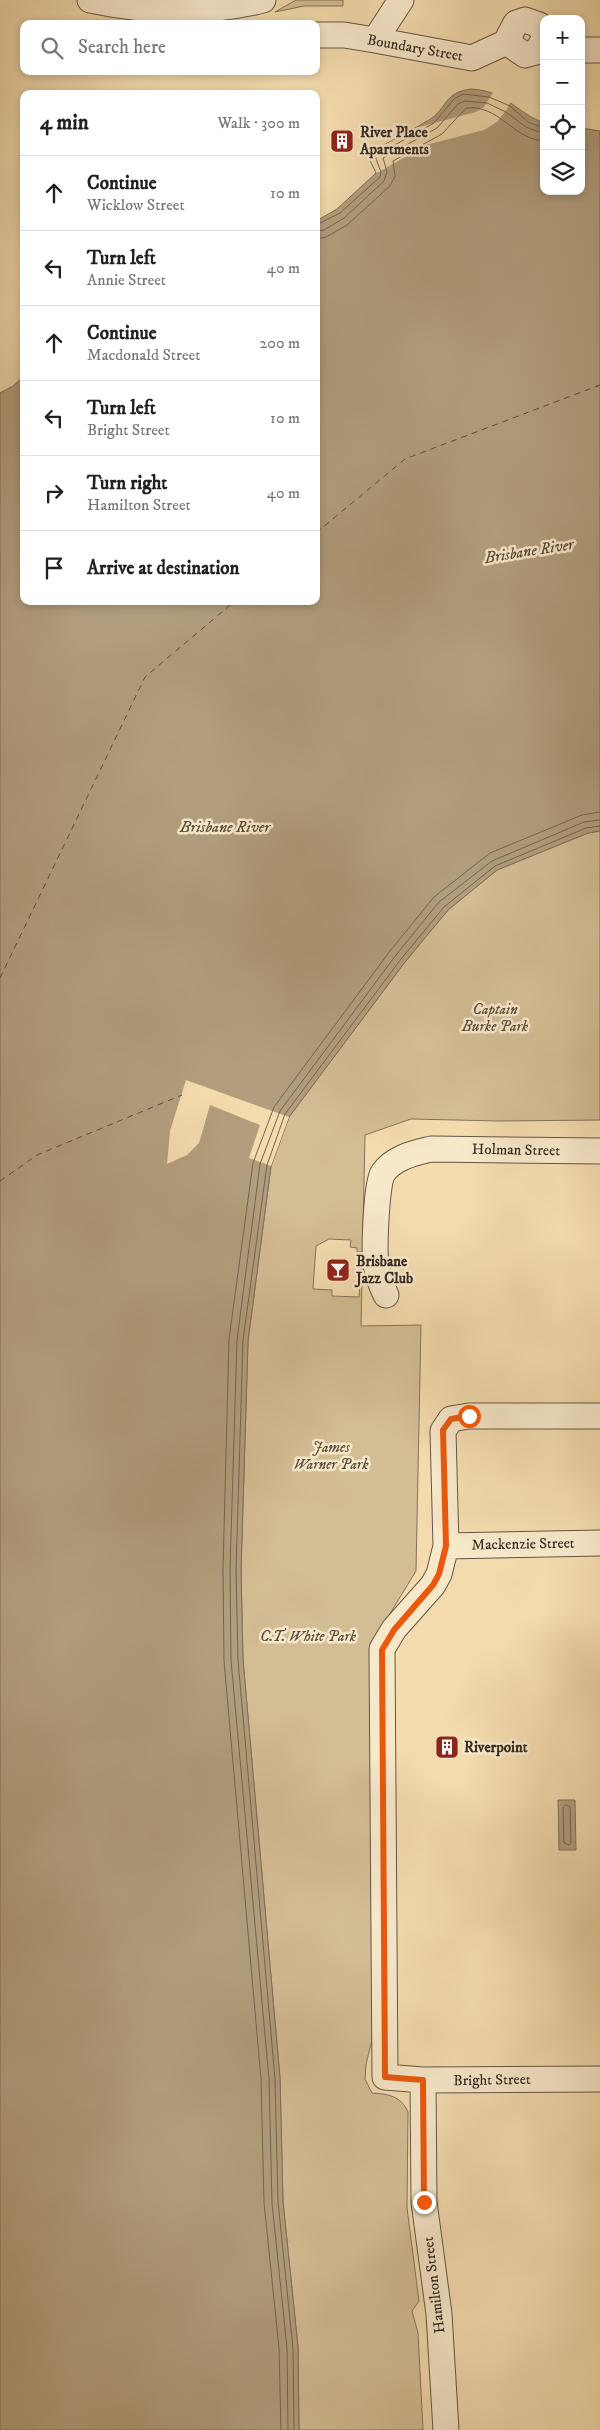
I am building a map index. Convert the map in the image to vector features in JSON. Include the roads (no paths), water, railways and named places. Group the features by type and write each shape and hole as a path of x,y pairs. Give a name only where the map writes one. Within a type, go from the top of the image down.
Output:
{"street":[{"path":"95,1 150,11 219,9 263,0"},
{"path":"375,40 401,0"},
{"path":"95,1 109,20"},
{"path":"540,27 525,20 513,27 510,41 515,50 525,55 536,52 540,47"},
{"name":"Boundary Street","path":"320,35 375,40 472,58 510,41"},
{"path":"585,50 600,50"},
{"name":"Holman Street","path":"386,1295 379,1280 376,1263 379,1182 388,1167 411,1154 431,1150 600,1151"},
{"path":"446,1546 443,1430 451,1419 469,1416 600,1416"},
{"name":"Mackenzie Street","path":"446,1546 600,1543"},
{"name":"Bright Street","path":"446,1546 439,1574 433,1585 394,1630 382,1650 385,2077 423,2080 600,2079"},
{"name":"Hamilton Street","path":"423,2080 424,2202 439,2314 446,2430"}],"water":[{"name":"Brisbane River","path":"471,89 494,94 540,121 540,195 585,195 585,129 600,131 600,831 588,833 497,870 448,910 405,962 289,1117 271,1166 248,1341 241,1570 243,1660 280,2078 283,2202 298,2347 299,2430 0,2430 0,393 20,380 20,605 320,605 320,219 337,209 376,173 367,154 435,116 451,97"},
{"path":"558,1800 575,1800 576,1850 559,1850"}],"place":[{"name":"River Place Apartments","path":"342,141"},
{"name":"Brisbane Jazz Club","path":"338,1270"},
{"name":"Riverpoint","path":"447,1747"}],"park label":[{"name":"Captain Burke Park","path":"495,1018"},
{"name":"James Warner Park","path":"331,1456"},
{"name":"C.T. White Park","path":"308,1636"}]}
